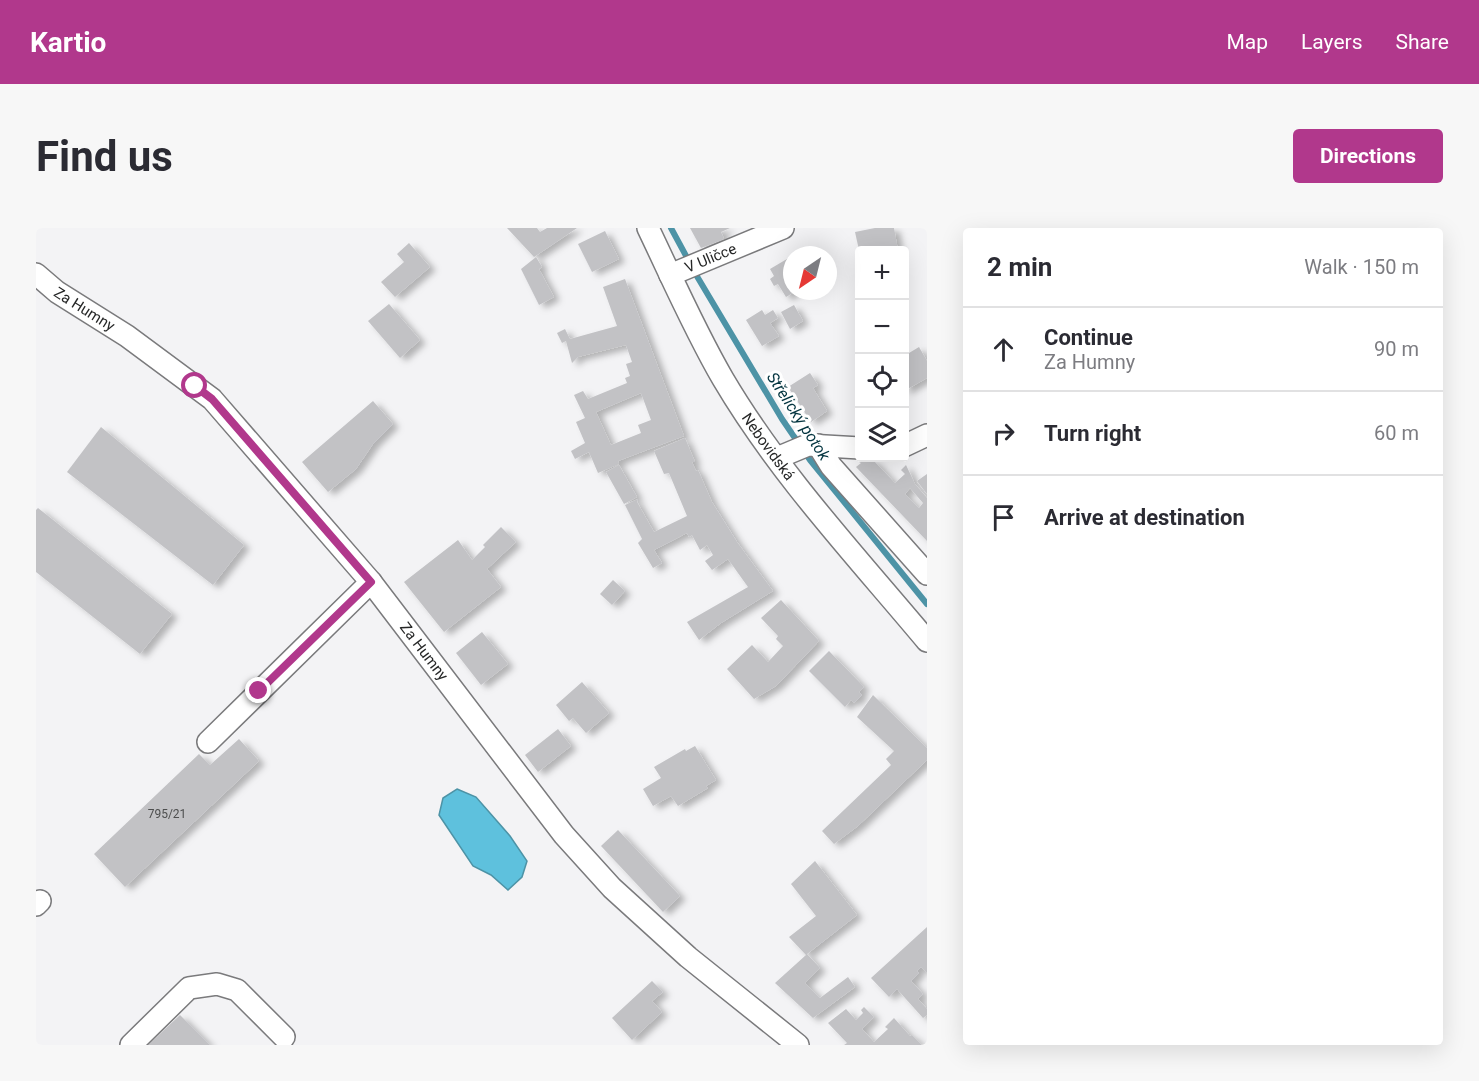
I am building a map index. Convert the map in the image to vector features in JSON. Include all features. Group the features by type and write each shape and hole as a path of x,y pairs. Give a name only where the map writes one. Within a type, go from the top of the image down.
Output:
{"street":[{"name":"Nebovidská","path":"648,228 723,379 799,450 831,466 927,574"},
{"name":"V Uličce","path":"670,275 783,228"},
{"name":"Za Humny","path":"36,274 57,292 127,336 212,399 371,582 564,835 612,888 688,957 798,1045"},
{"path":"909,444 927,435"},
{"path":"799,450 855,448"},
{"name":"Nebovidská","path":"799,450 822,516 927,640"},
{"path":"208,742 371,582"},
{"path":"131,1045 189,988 217,984 237,990 284,1037"}],"water":[{"path":"457,789 476,797 510,836 527,861 522,877 508,890 491,875 473,866 439,815 443,798"}],"building":[{"path":"507,228 537,228 540,232 547,228 577,228 534,257"},
{"path":"690,228 730,228 721,232 724,239 701,248"},
{"path":"875,228 894,228 897,246 858,246 855,232"},
{"path":"605,231 619,259 592,272 578,244"},
{"path":"409,243 430,267 395,297 381,282 404,262 397,254"},
{"path":"536,257 542,267 539,269 554,297 539,305 521,269"},
{"path":"783,261 783,292 778,284 774,286 770,279 774,276 770,269"},
{"path":"625,279 684,436 618,461 619,464 598,473 589,452 575,459 571,451 585,443 576,422 585,418 574,395 583,391 588,399 627,383 625,378 630,376 626,364 632,362 626,345 578,357 572,363 566,341 562,343 557,333 565,329 570,339 617,326 603,287","holes":["641,393 651,420 638,425 641,433 611,445 596,412"]},
{"path":"389,304 420,340 400,358 368,321"},
{"path":"794,305 803,321 790,329 781,312"},
{"path":"762,310 765,315 773,310 778,318 770,323 779,336 762,346 746,320"},
{"path":"919,347 927,361 927,378 909,388 909,354"},
{"path":"810,373 818,385 813,388 827,411 811,422 788,387"},
{"path":"373,401 393,424 373,444 356,469 328,492 302,462"},
{"path":"101,427 244,545 213,585 67,472"},
{"path":"685,438 695,462 692,462 712,502 737,542 773,591 721,623 699,640 687,622 748,587 728,559 712,570 705,561 713,555 707,545 700,550 692,535 689,537 687,533 654,550 662,563 653,568 638,543 642,539 625,505 638,499 637,502 654,532 687,516 669,473 664,474 654,451"},
{"path":"859,462 875,462 895,483 905,474 901,470 906,465 915,484 927,498 927,541 856,467 861,463","holes":["910,488 923,503 919,508 905,494"]},
{"path":"619,465 637,497 624,504 606,472"},
{"path":"927,474 927,494 917,481"},
{"path":"38,508 172,614 140,654 36,572 36,510"},
{"path":"501,527 516,542 487,569 501,587 444,632 404,582 458,540 472,560"},
{"path":"613,580 625,591 612,605 600,594"},
{"path":"781,600 819,641 776,686 754,699 727,669 752,645 768,662 783,646 776,639 778,636 761,618"},
{"path":"482,632 508,664 481,685 456,653"},
{"path":"829,651 864,687 859,692 862,695 854,703 851,700 845,707 809,671"},
{"path":"582,682 609,713 586,733 573,718 569,721 556,705"},
{"path":"873,695 927,748 927,760 858,826 834,844 822,831 891,765 886,759 894,751 857,717"},
{"path":"558,729 571,746 538,772 525,755"},
{"path":"239,739 259,761 125,887 94,854 199,754 210,765"},
{"path":"695,746 716,780 706,786 708,788 678,806 671,796 653,806 643,789 661,778 654,767 685,749 686,751"},
{"path":"618,830 680,896 663,912 601,846"},
{"path":"815,861 857,915 807,954 820,968 805,983 820,998 848,977 855,987 813,1018 775,983 806,955 789,937 816,916 791,884"},
{"path":"927,927 927,973 921,967 917,971 919,973 911,981 923,994 918,999 927,1009 927,1015 923,1018 897,989 889,997 871,978"},
{"path":"652,981 663,992 652,1001 662,1012 632,1040 612,1018"},
{"path":"864,1007 874,1017 862,1029 874,1042 888,1029 885,1027 894,1018 910,1036 912,1035 922,1045 844,1045 847,1043 828,1023 846,1009 856,1020 863,1013 861,1010"},
{"path":"180,1015 210,1045 148,1045"}],"waterway":[{"name":"Střelický potok","path":"671,228 782,419 810,460 927,604"}],"route":[{"path":"195,386 212,399 371,582 259,691"}]}
